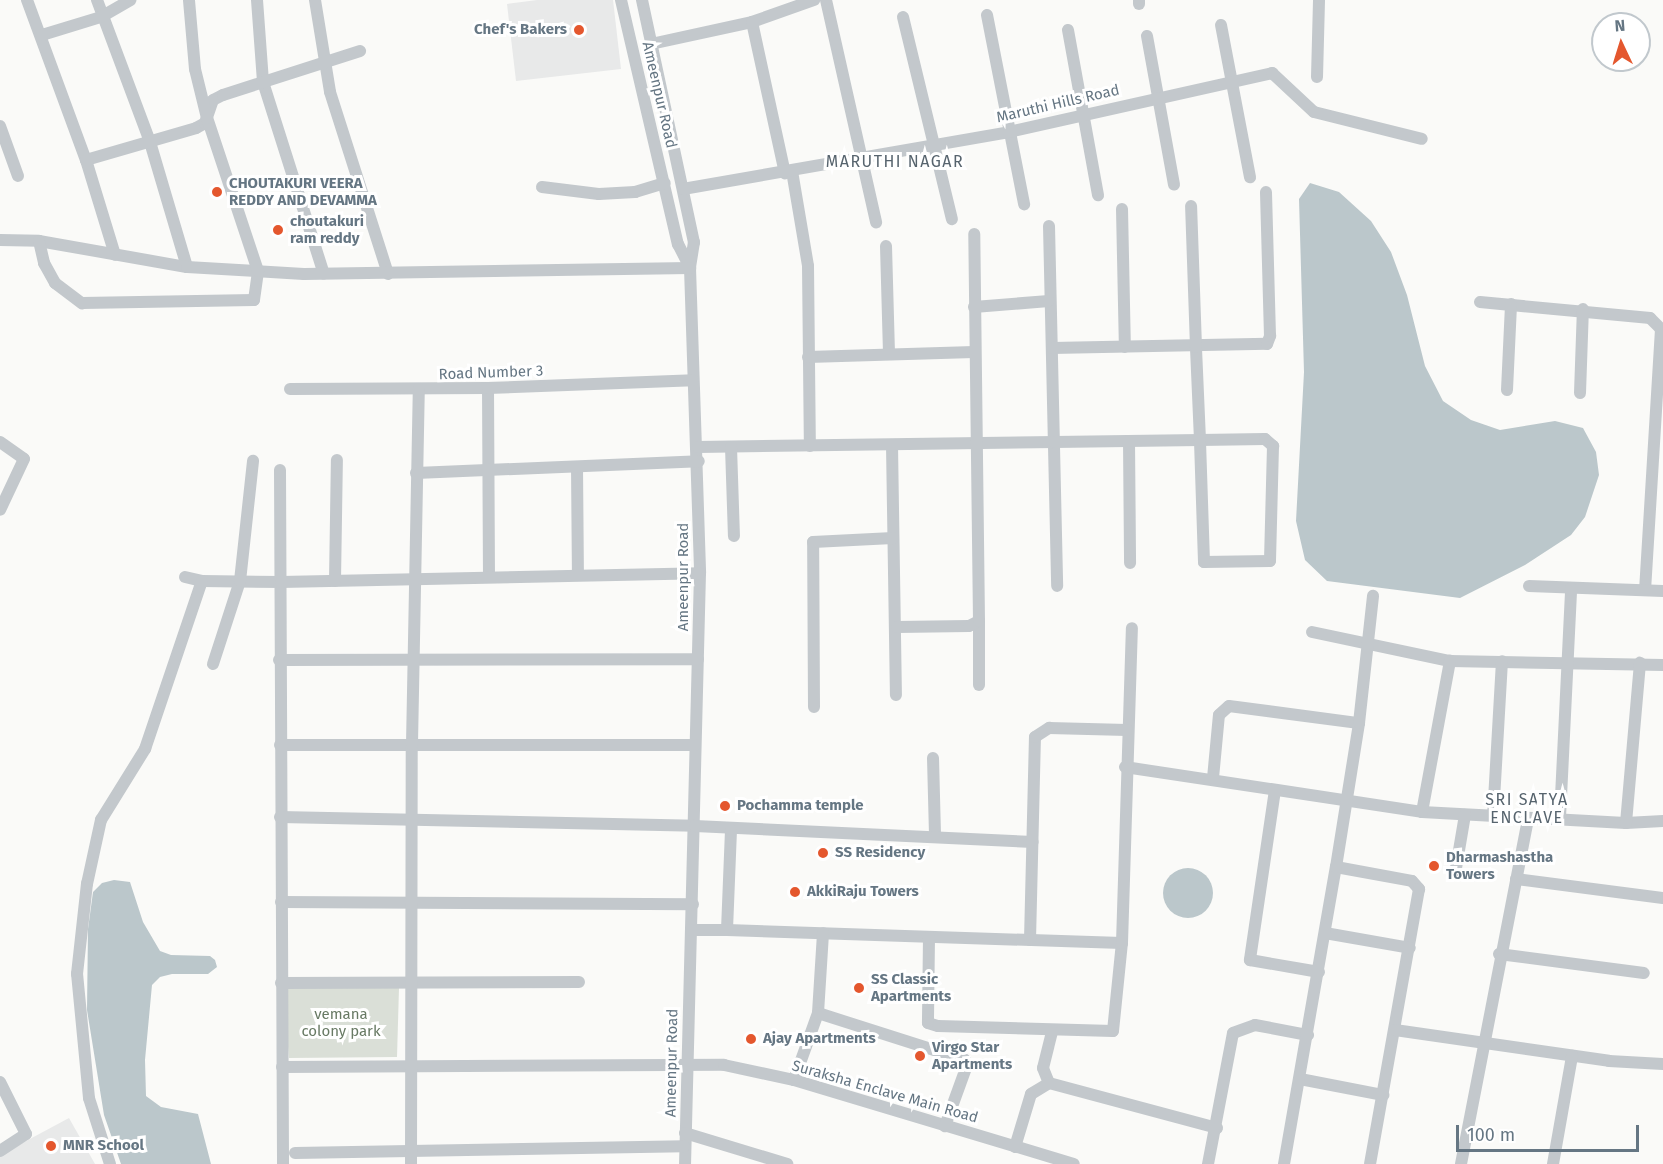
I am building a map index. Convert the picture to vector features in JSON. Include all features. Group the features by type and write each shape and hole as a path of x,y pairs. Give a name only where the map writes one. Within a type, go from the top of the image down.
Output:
{"street":[{"path":"27,0 42,35 86,160 115,255"},
{"path":"97,0 101,17 150,142 188,267"},
{"path":"42,35 101,17 131,0"},
{"path":"39,242 44,263 55,284 82,303 245,303 257,295 258,271 207,118 195,69 189,0"},
{"path":"257,0 263,82 324,274"},
{"path":"315,0 323,64 388,274"},
{"name":"Ameenpur Road","path":"621,0 678,244 690,268 693,380 699,461 700,573 693,904 685,1063 685,1164"},
{"path":"0,240 39,242 188,267 324,274 690,268 694,242 642,0"},
{"path":"826,0 876,222"},
{"path":"1317,77 1319,0"},
{"path":"651,44 752,22 810,1"},
{"path":"987,15 1024,204"},
{"path":"903,17 952,219"},
{"path":"752,22 808,266 810,446"},
{"path":"1221,25 1250,177"},
{"path":"1068,30 1085,112 1098,195"},
{"path":"1147,36 1174,185"},
{"path":"86,160 196,128 207,118 213,100 360,51"},
{"name":"Maruthi Hills Road","path":"684,189 1009,132 1085,112 1231,79 1272,73 1314,112 1422,139"},
{"path":"0,126 3,146 18,176"},
{"path":"542,187 600,194 635,192 664,183"},
{"path":"1052,348 1264,346 1269,341 1266,192"},
{"path":"698,447 975,444 1055,442 1200,440 1264,439 1273,446 1270,561 1204,562 1200,440 1191,206"},
{"path":"1122,209 1125,347"},
{"path":"1048,226 1057,586"},
{"path":"974,234 979,685"},
{"path":"886,246 889,354"},
{"path":"974,307 1049,301"},
{"path":"1480,302 1583,309 1650,318 1661,329 1645,589"},
{"path":"1507,390 1511,304"},
{"path":"1580,393 1583,309"},
{"path":"808,357 974,352"},
{"name":"Road Number 3","path":"290,389 488,388 693,380"},
{"path":"488,388 489,577"},
{"path":"411,1164 412,744 418,389"},
{"path":"1129,441 1130,563"},
{"path":"0,442 24,459 0,510"},
{"path":"892,445 897,627 896,695"},
{"path":"731,447 734,537"},
{"path":"335,581 337,460"},
{"path":"213,664 240,581 253,461"},
{"path":"416,473 699,461"},
{"path":"577,466 578,575"},
{"path":"280,470 279,660 283,1164"},
{"path":"814,707 813,542 894,538"},
{"path":"184,577 202,581 281,582 414,577 700,573"},
{"path":"110,1164 89,1098 77,974 87,884 101,820 146,749 202,581"},
{"path":"1529,586 1663,591"},
{"path":"1560,818 1571,588"},
{"path":"1284,1164 1308,1035 1359,723 1366,643 1373,596"},
{"path":"897,627 969,626 979,621"},
{"path":"929,937 928,1023 1052,1031 1113,1030 1122,943 1126,730 1132,628"},
{"path":"1312,632 1450,661 1566,661 1663,665"},
{"path":"279,660 698,659"},
{"path":"1422,812 1450,661"},
{"path":"1493,817 1502,661"},
{"path":"1626,823 1640,663"},
{"path":"1213,778 1219,715 1229,706 1359,723"},
{"path":"1030,940 1035,737 1049,728 1126,730"},
{"path":"280,745 695,745"},
{"path":"933,758 935,837"},
{"path":"1125,767 1213,778 1275,790 1347,798 1422,812 1626,823 1663,821"},
{"path":"1275,790 1250,960 1318,972"},
{"path":"1455,874 1466,815"},
{"path":"280,817 695,826 731,830 1033,842"},
{"path":"1461,1164 1499,954 1528,818"},
{"path":"727,930 731,830"},
{"path":"1336,867 1412,881 1419,889 1419,901 1370,1164"},
{"path":"1516,879 1663,898"},
{"path":"281,902 693,904"},
{"path":"691,930 1122,943"},
{"path":"794,1080 818,1013 823,933"},
{"path":"1325,933 1410,948"},
{"path":"1499,954 1644,973"},
{"path":"282,983 579,982"},
{"path":"818,1013 965,1060 966,1068 945,1126"},
{"path":"1208,1164 1217,1128 1233,1033 1255,1025 1308,1035"},
{"path":"1395,1030 1572,1056 1663,1064"},
{"path":"1049,1083 1043,1068 1052,1031"},
{"path":"1552,1164 1572,1056"},
{"name":"Suraksha Enclave Main Road","path":"282,1067 685,1063 724,1065 794,1080 1074,1164"},
{"path":"1300,1079 1383,1095"},
{"path":"0,1083 26,1134 0,1151"},
{"path":"1015,1147 1031,1094 1049,1083 1217,1128"},
{"path":"685,1133 787,1164"},
{"path":"295,1153 684,1146"}],"shaded area":[{"path":"537,0 613,0 621,69 516,81 507,4"},
{"path":"1310,183 1339,192 1371,221 1391,252 1407,295 1425,366 1443,401 1471,420 1500,430 1555,421 1583,428 1596,452 1599,475 1585,517 1571,535 1525,565 1460,598 1327,581 1305,560 1296,521 1304,372 1299,199"},
{"path":"1193,868 1206,875 1212,883 1212,903 1206,911 1198,917 1183,918 1170,911 1164,903 1163,888 1170,875 1178,869"},
{"path":"114,880 130,882 143,922 160,951 171,955 210,956 215,960 217,967 208,974 172,974 160,977 152,985 145,1060 146,1096 161,1107 198,1114 211,1164 121,1164 104,1115 87,1010 88,929 93,892 102,883"},
{"name":"MNR School","path":"69,1118 95,1164 0,1164 0,1155"}],"green space":[{"name":"vemana colony park","path":"283,988 399,988 397,1057 289,1058"}],"place":[{"name":"Chef's Bakers","path":"579,30"},
{"name":"CHOUTAKURI VEERA REDDY AND DEVAMMA","path":"217,192"},
{"name":"choutakuri ram reddy","path":"278,230"},
{"name":"Pochamma temple","path":"725,806"},
{"name":"SS Residency","path":"823,853"},
{"name":"Dharmashastha Towers","path":"1434,866"},
{"name":"AkkiRaju Towers","path":"795,892"},
{"name":"SS Classic Apartments","path":"859,988"},
{"name":"Ajay Apartments","path":"751,1039"},
{"name":"Virgo Star Apartments","path":"920,1056"},
{"name":"MNR School","path":"51,1146"}],"district":[{"name":"MARUTHI NAGAR","path":"895,162"},
{"name":"SRI SATYA ENCLAVE","path":"1527,809"}]}
